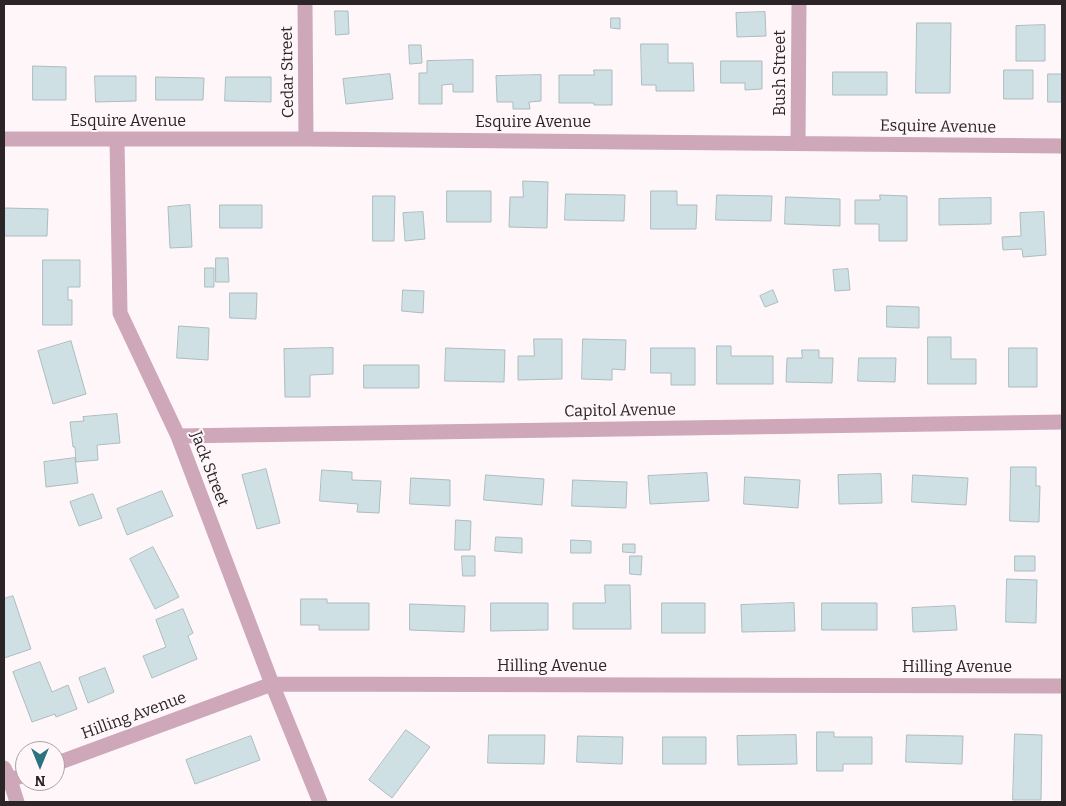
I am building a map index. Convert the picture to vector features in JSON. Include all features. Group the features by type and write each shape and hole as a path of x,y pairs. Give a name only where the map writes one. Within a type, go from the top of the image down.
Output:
{"street":[{"name":"Cedar Street","path":"304,4 306,139"},
{"name":"Bush Street","path":"798,143 799,4"},
{"name":"Esquire Avenue","path":"4,139 306,139 1062,146"},
{"name":"Jack Street","path":"117,140 120,313 178,436 272,684 320,802"},
{"name":"Capitol Avenue","path":"178,436 1062,422"},
{"name":"Hilling Avenue","path":"65,760 272,684 1062,686"},
{"path":"7,774 17,802"}],"building":[{"path":"335,11 348,11 349,34 336,35"},
{"path":"765,12 766,36 737,37 736,13"},
{"path":"611,18 620,18 620,29 611,28"},
{"path":"917,23 951,23 950,93 916,93"},
{"path":"1045,25 1045,61 1016,61 1016,26"},
{"path":"641,44 668,44 668,63 693,63 694,91 656,91 656,85 642,85"},
{"path":"409,45 421,45 422,63 410,64"},
{"path":"473,60 473,92 453,92 453,84 442,85 442,104 419,104 419,73 427,73 427,61"},
{"path":"721,61 762,61 762,89 745,90 745,83 721,83"},
{"path":"33,66 66,67 66,100 33,100"},
{"path":"594,70 612,70 612,105 559,103 559,75 594,75"},
{"path":"1004,70 1033,70 1033,99 1004,99"},
{"path":"833,72 887,72 887,95 833,95"},
{"path":"390,74 393,99 346,104 343,79"},
{"path":"1048,74 1062,74 1062,102 1048,102"},
{"path":"541,75 541,101 529,102 530,109 513,109 513,102 497,102 496,76"},
{"path":"95,76 136,76 136,101 96,102"},
{"path":"156,77 204,78 203,100 156,100"},
{"path":"226,77 271,77 271,102 225,101"},
{"path":"523,181 548,182 547,228 509,227 510,197 523,197"},
{"path":"447,191 491,191 491,222 447,222"},
{"path":"651,191 677,191 677,205 697,205 696,229 651,229"},
{"path":"566,194 625,195 624,221 565,220"},
{"path":"717,195 772,196 771,221 716,220"},
{"path":"880,195 907,196 907,241 879,241 879,224 855,224 855,200 880,200"},
{"path":"373,196 395,196 394,241 373,241"},
{"path":"786,197 840,199 840,226 785,224"},
{"path":"991,198 991,224 939,225 939,199"},
{"path":"190,205 192,247 170,248 168,207"},
{"path":"220,205 262,205 262,228 220,228"},
{"path":"4,208 48,209 47,236 4,236"},
{"path":"423,212 425,239 405,241 403,213"},
{"path":"1044,212 1046,255 1023,257 1022,249 1003,250 1002,237 1021,236 1020,213"},
{"path":"216,258 228,258 229,282 216,282"},
{"path":"43,260 80,260 80,287 68,287 68,300 72,300 72,325 43,325"},
{"path":"205,268 214,268 214,287 205,287"},
{"path":"848,269 850,290 835,291 833,270"},
{"path":"403,290 424,291 423,313 402,311"},
{"path":"773,290 778,302 765,307 760,296"},
{"path":"230,293 257,293 256,319 230,318"},
{"path":"887,306 919,307 919,328 887,327"},
{"path":"179,326 209,328 208,360 177,358"},
{"path":"928,337 951,337 951,359 976,359 976,384 928,384"},
{"path":"534,339 562,339 562,379 518,380 518,356 534,356"},
{"path":"583,339 626,340 625,370 612,369 612,380 582,379"},
{"path":"71,341 86,394 53,404 38,351"},
{"path":"717,346 731,346 731,356 773,356 773,384 717,384"},
{"path":"333,348 333,374 310,375 310,397 285,397 284,349"},
{"path":"446,348 505,350 504,382 445,381"},
{"path":"651,348 695,348 695,385 671,385 671,373 651,373"},
{"path":"1009,348 1037,348 1037,387 1009,387"},
{"path":"802,350 819,350 819,358 833,358 832,383 786,382 787,358 802,358"},
{"path":"859,358 896,358 895,382 858,381"},
{"path":"364,365 419,365 419,388 364,388"},
{"path":"117,414 120,443 97,445 98,460 76,462 70,422 84,421 83,417"},
{"path":"75,458 78,483 46,487 44,462"},
{"path":"1011,467 1036,467 1036,486 1040,486 1039,522 1010,521"},
{"path":"266,469 280,523 257,529 242,475"},
{"path":"322,470 352,472 352,480 381,481 379,513 357,512 358,504 320,501"},
{"path":"707,473 709,501 650,504 648,476"},
{"path":"881,474 882,503 839,504 838,475"},
{"path":"486,475 544,479 542,505 484,500"},
{"path":"913,475 968,478 966,505 912,502"},
{"path":"745,477 800,480 798,508 744,504"},
{"path":"411,478 450,480 450,506 410,504"},
{"path":"573,480 627,482 626,508 572,506"},
{"path":"162,491 173,516 127,535 117,509"},
{"path":"93,494 102,518 79,526 70,502"},
{"path":"456,520 471,521 470,550 455,550"},
{"path":"496,537 522,538 522,553 495,551"},
{"path":"571,540 591,541 591,553 571,553"},
{"path":"623,544 635,544 635,553 623,552"},
{"path":"153,547 179,597 155,609 130,559"},
{"path":"462,556 475,556 475,576 463,576"},
{"path":"630,556 642,556 641,575 630,574"},
{"path":"1015,556 1035,556 1035,571 1015,571"},
{"path":"1007,579 1037,580 1036,623 1006,622"},
{"path":"605,585 630,585 631,629 573,629 573,603 605,603"},
{"path":"13,596 31,649 4,658 4,599"},
{"path":"301,599 327,599 327,603 369,603 369,630 319,630 319,625 301,625"},
{"path":"491,603 548,603 548,630 491,631"},
{"path":"662,603 705,603 705,633 662,633"},
{"path":"794,603 795,631 742,632 741,605"},
{"path":"822,603 877,603 877,630 822,630"},
{"path":"410,604 465,606 464,632 410,630"},
{"path":"955,606 957,630 913,632 912,608"},
{"path":"183,609 193,633 188,636 197,659 152,678 143,656 166,647 156,620"},
{"path":"40,662 52,692 68,685 77,709 56,717 55,714 32,722 13,672"},
{"path":"105,668 114,692 88,703 79,678"},
{"path":"406,730 430,747 392,798 369,780"},
{"path":"817,732 834,732 834,737 872,737 872,764 843,764 843,771 817,771"},
{"path":"1015,734 1042,735 1041,800 1013,800"},
{"path":"489,735 545,735 544,764 488,763"},
{"path":"796,735 797,764 738,765 737,736"},
{"path":"907,735 963,736 962,764 906,762"},
{"path":"251,736 260,760 195,784 186,760"},
{"path":"578,736 623,737 622,764 577,762"},
{"path":"663,737 706,737 706,764 663,764"}]}
